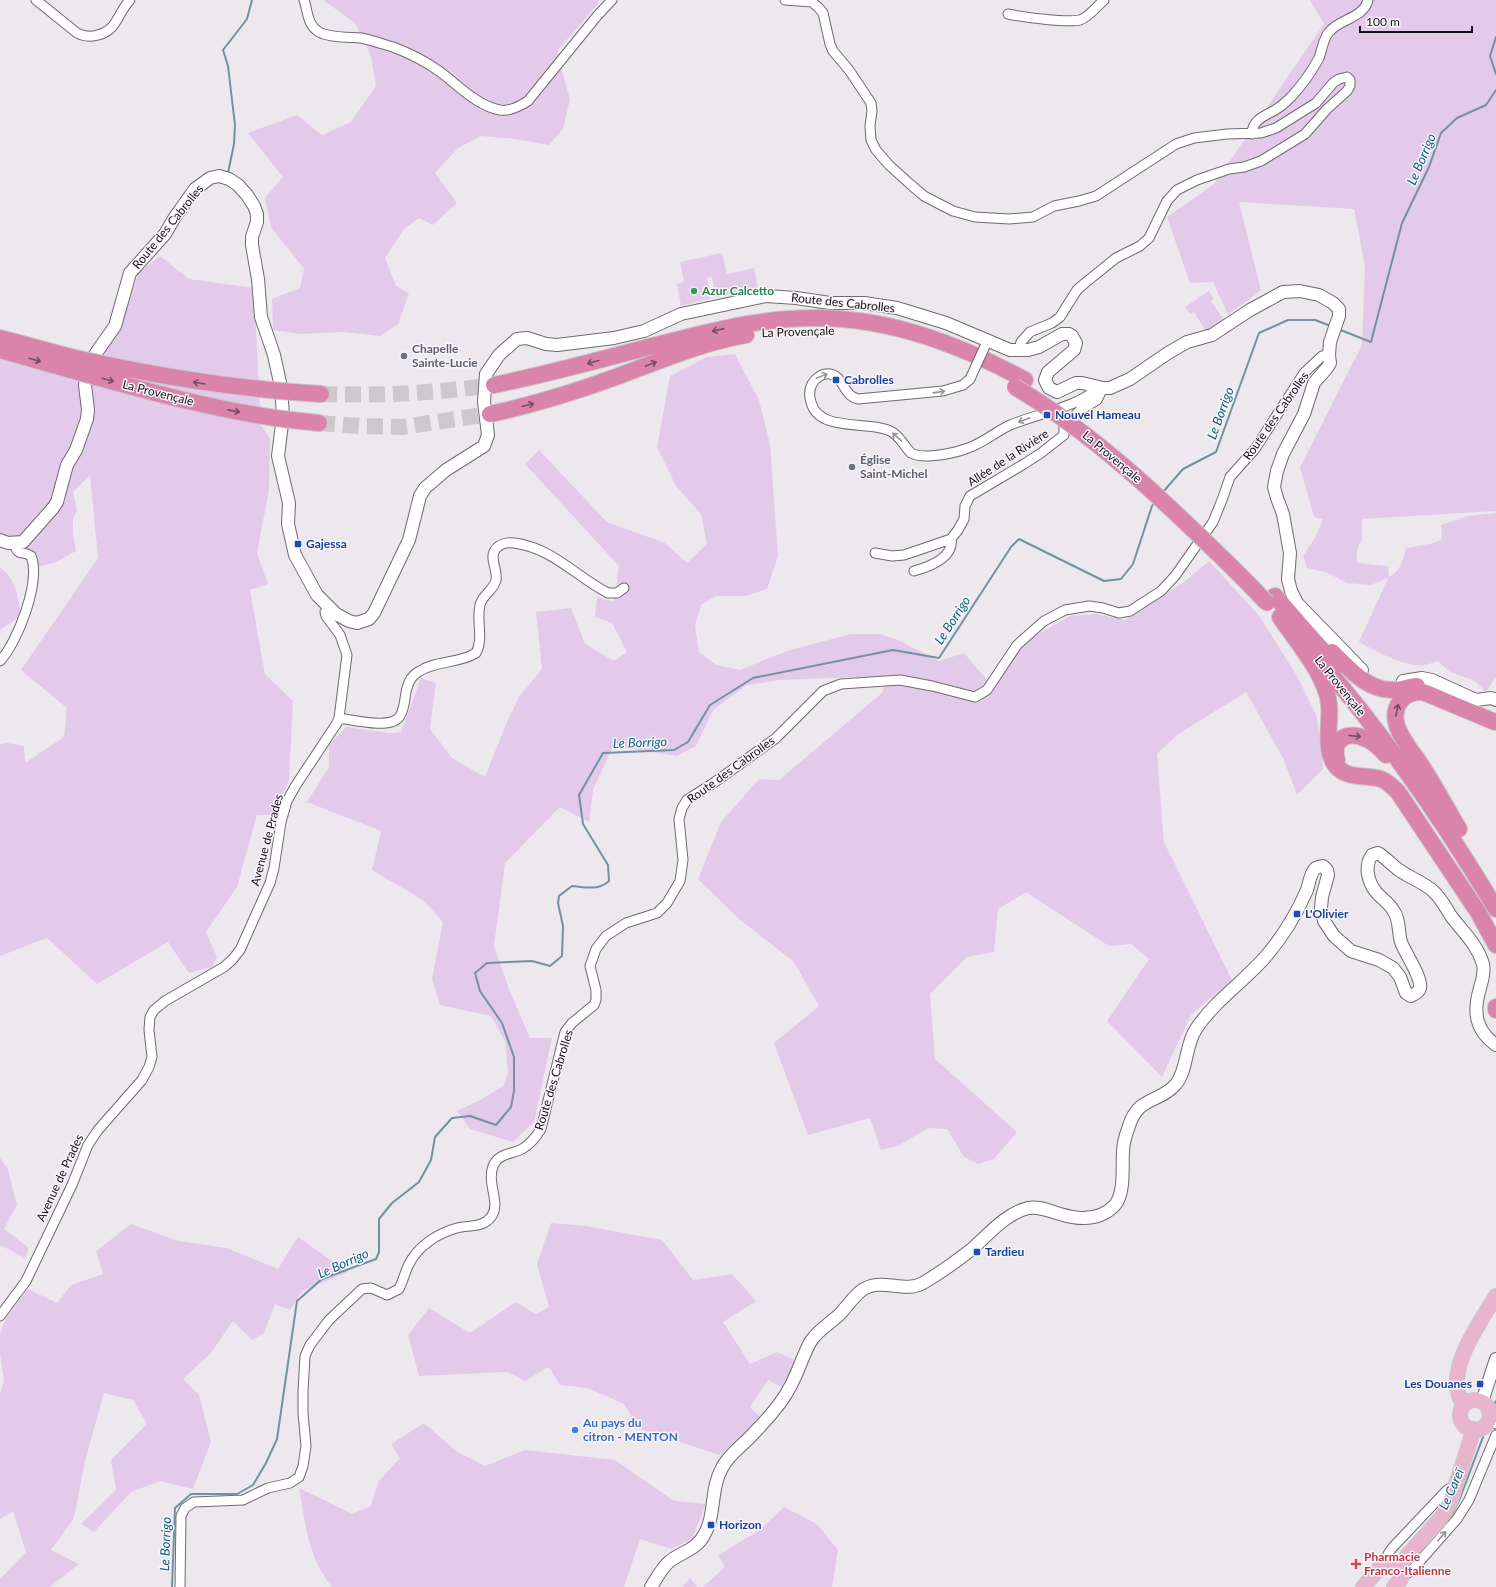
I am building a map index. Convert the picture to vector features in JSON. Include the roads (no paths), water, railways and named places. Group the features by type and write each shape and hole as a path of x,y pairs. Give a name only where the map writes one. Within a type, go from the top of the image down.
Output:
{"highway":[{"name":"La Provençale","path":"494,385 558,371 721,329 773,320 818,318 869,322 924,335 974,353 1020,384"},
{"name":"La Provençale","path":"490,414 532,405 570,394 673,355 715,342 758,333 802,329 832,329 862,332 911,342 960,359 1020,384 1073,412 1122,450 1220,541 1271,600 1339,670 1387,730 1459,829 1496,888"},
{"name":"La Provençale","path":"0,338 71,363 202,405 245,413 319,423"},
{"name":"La Provençale","path":"0,350 71,363 208,384 321,394"},
{"name":"La Provençale","path":"1286,616 1387,745 1420,790 1496,909"},
{"path":"1286,616 1356,675 1369,684 1382,689 1390,690 1415,686 1426,686 1450,696 1496,722"},
{"path":"1286,616 1326,688 1329,704 1329,754 1336,766 1346,773 1383,780 1392,785 1401,795 1478,912 1496,945"},
{"path":"1459,829 1438,792 1399,731 1396,716 1397,706 1406,695 1424,692 1496,722"},
{"path":"1346,773 1337,759 1337,747 1339,741 1343,738 1351,735 1358,736 1378,746 1420,790"}],"main road":[{"path":"1464,1405 1457,1388 1458,1373 1464,1352 1496,1296"},
{"path":"1472,1400 1482,1402 1488,1408 1492,1422 1474,1429 1467,1427 1461,1418 1461,1411 1464,1405 1472,1400"},
{"path":"1396,1568 1440,1518 1450,1503 1474,1429"},
{"path":"1363,1587 1365,1582 1383,1564 1396,1568 1401,1579 1394,1587"}],"street":[{"path":"36,0 77,32 87,37 97,35 112,26 130,0"},
{"path":"304,0 309,21 318,32 329,35 363,38 393,48 420,60 470,95 488,106 501,111 528,101 597,16 612,0"},
{"path":"785,0 812,2 818,6 822,12 833,51 849,70 871,103 871,140 876,150 889,165 924,196 953,211 975,217 994,219 1033,217 1054,206 1096,196 1176,144 1194,138 1211,135 1252,134 1261,133 1276,128 1304,112 1316,103 1333,83 1348,76 1350,86 1347,91 1327,109 1306,134 1261,161 1244,167 1229,169 1197,180 1186,184 1178,190 1167,201 1149,238 1140,246 1116,258 1077,290 1060,317 1052,323 1030,332 1021,342 1019,351"},
{"path":"1008,14 1025,17 1080,20 1104,0"},
{"path":"1252,134 1254,124 1261,117 1280,107 1294,94 1318,58 1328,33 1337,25 1361,11 1366,6 1368,0"},
{"name":"Route des Cabrolles","path":"15,544 23,542 27,538 57,502 67,465 76,450 87,419 88,410 85,385 88,370 94,356 115,326 130,273 165,234 195,189 210,178 219,176 229,179 238,185 254,206 257,214 257,222 252,237 252,245 258,278 261,317 274,355 281,387 283,416 278,456 289,503 289,534 300,566 316,595 328,608 349,621 356,623 369,619 374,613 409,540 420,496 425,488 446,470 484,446 488,435 484,402 486,374 509,345 520,338 527,338 546,344 556,345 614,338 637,333 673,317 686,313 766,296 796,298 821,303 864,303 888,306 931,318 986,344 1010,350 1019,351 1039,347 1062,334 1069,334 1076,343 1074,350 1048,372 1045,380 1046,385 1049,388 1057,392 1082,383 1100,388 1110,388 1130,379 1188,342 1212,335 1250,310 1283,292 1300,291 1319,295 1333,303 1338,310 1339,316 1330,342 1330,363 1314,383 1304,414 1283,454 1277,471 1274,487 1283,514 1290,553 1288,578 1291,591 1297,603 1349,658 1360,669 1376,680 1385,683 1393,683 1422,678 1432,680 1476,700 1491,698 1496,700"},
{"path":"986,344 970,379 962,385 943,392 858,399 849,395 843,384 834,376 822,374 815,380 810,388 810,399 814,409 825,419 840,423 887,429 899,438 914,455 931,456 968,448 987,440 996,432 1009,426 1081,400 1100,388"},
{"name":"Route des Cabrolles","path":"180,1587 181,1516 185,1508 194,1502 244,1500 268,1488 290,1483 299,1477 303,1466 306,1446 303,1413 305,1356 310,1345 329,1320 362,1289 371,1288 387,1295 399,1289 412,1260 424,1245 435,1238 456,1228 480,1224 491,1217 495,1207 490,1182 494,1163 500,1157 522,1149 530,1144 538,1134 541,1129 565,1032 572,1023 594,1005 596,1000 596,990 590,966 596,949 606,936 626,923 657,913 667,903 680,881 683,860 679,819 682,808 687,800 776,738 823,691 841,684 900,680 932,686 975,697 987,690 1017,645 1044,621 1065,610 1089,606 1103,608 1119,613 1130,611 1161,591 1175,576 1213,522 1230,477 1256,449 1304,373 1322,356 1329,355"},
{"name":"Allée de la Rivière","path":"914,571 926,568 938,562 947,553 952,543 952,539 964,519 965,506 970,496 1041,453 1064,435 1064,427 1080,410 1097,400 1100,388"},
{"path":"875,553 892,556 904,555 952,539"},
{"path":"0,540 15,544 16,549 19,552 31,556 34,574 25,614 12,646 0,661"},
{"path":"339,718 388,724 395,722 400,716 408,684 418,672 439,663 461,660 476,653 480,643 478,611 480,603 492,588 496,580 493,554 501,545 508,543 537,548 608,593 617,593 624,588"},
{"name":"Avenue de Prades","path":"0,1316 26,1282 72,1184 88,1145 98,1130 142,1080 149,1068 152,1057 149,1030 150,1017 154,1010 165,1001 228,963 240,950 270,883 274,868 281,822 287,801 339,718 347,655 345,645 340,635 326,616 325,612 328,608"},
{"path":"651,1587 672,1559 692,1549 704,1537 709,1525 716,1485 726,1461 770,1416 782,1400 792,1385 809,1343 816,1333 836,1318 860,1291 871,1286 881,1284 908,1287 921,1285 958,1260 1002,1221 1030,1208 1042,1208 1069,1217 1092,1218 1103,1214 1113,1207 1118,1200 1123,1176 1123,1150 1129,1124 1135,1112 1147,1101 1161,1095 1176,1084 1184,1066 1188,1047 1196,1028 1267,955 1279,940 1307,890 1313,870 1317,867 1323,866 1327,870 1328,875 1322,897 1321,908 1324,921 1334,936 1351,951 1379,960 1393,968 1400,977 1406,993 1411,996 1418,992 1420,987 1418,978 1401,942 1397,918 1394,910 1376,892 1369,878 1369,859 1372,855 1378,853 1400,871 1434,892 1472,941 1480,955 1483,967 1476,1018 1488,1039 1496,1045"},
{"path":"1482,1402 1496,1359"},
{"path":"1396,1568 1408,1573 1457,1519 1469,1500 1496,1435"}],"waterway":[{"path":"228,173 234,144 235,125 228,66 223,50 247,19 252,0"},
{"name":"Le Borrigo","path":"1496,37 1490,56 1496,74"},
{"name":"Le Borrigo","path":"1338,329 1371,342 1402,223 1429,167 1441,133 1457,118 1486,105 1496,90"},
{"name":"Le Borrigo","path":"1163,492 1183,469 1216,452 1259,333 1288,320 1315,320 1331,326"},
{"name":"Le Borrigo","path":"172,1587 175,1508 191,1494 237,1494 253,1485 266,1463 277,1439 297,1301 322,1279 376,1259 379,1252 379,1219 392,1203 419,1182 431,1160 435,1137 452,1118 470,1116 496,1125 511,1107 514,1091 514,1057 502,1023 480,991 475,973 487,963 532,961 550,966 562,956 563,926 558,903 559,896 572,886 596,887 609,881 608,865 583,824 579,795 603,753 674,750 688,742 710,705 753,678 893,650 939,658 1011,547 1019,539 1104,581 1121,579 1133,564 1152,506 1155,502"},
{"name":"Le Careï","path":"1494,1405 1496,1401"},
{"name":"Le Careï","path":"1450,1517 1460,1498 1483,1437"}],"tunnel":[{"path":"321,394 364,395 408,393 494,385"},
{"path":"319,423 402,427 490,414"}],"place":[{"name":"Azur Calcetto","path":"694,291"},
{"name":"Chapelle Sainte-Lucie","path":"404,356"},
{"name":"Cabrolles","path":"836,380"},
{"name":"Nouvel Hameau","path":"1047,415"},
{"name":"Église Saint-Michel","path":"852,467"},
{"name":"Gajessa","path":"298,544"},
{"name":"L'Olivier","path":"1297,914"},
{"name":"Tardieu","path":"977,1252"},
{"name":"Les Douanes","path":"1480,1384"},
{"name":"Au pays du citron - MENTON","path":"575,1430"},
{"name":"Horizon","path":"711,1525"},
{"name":"Pharmacie Franco-Italienne","path":"1356,1564"}]}
